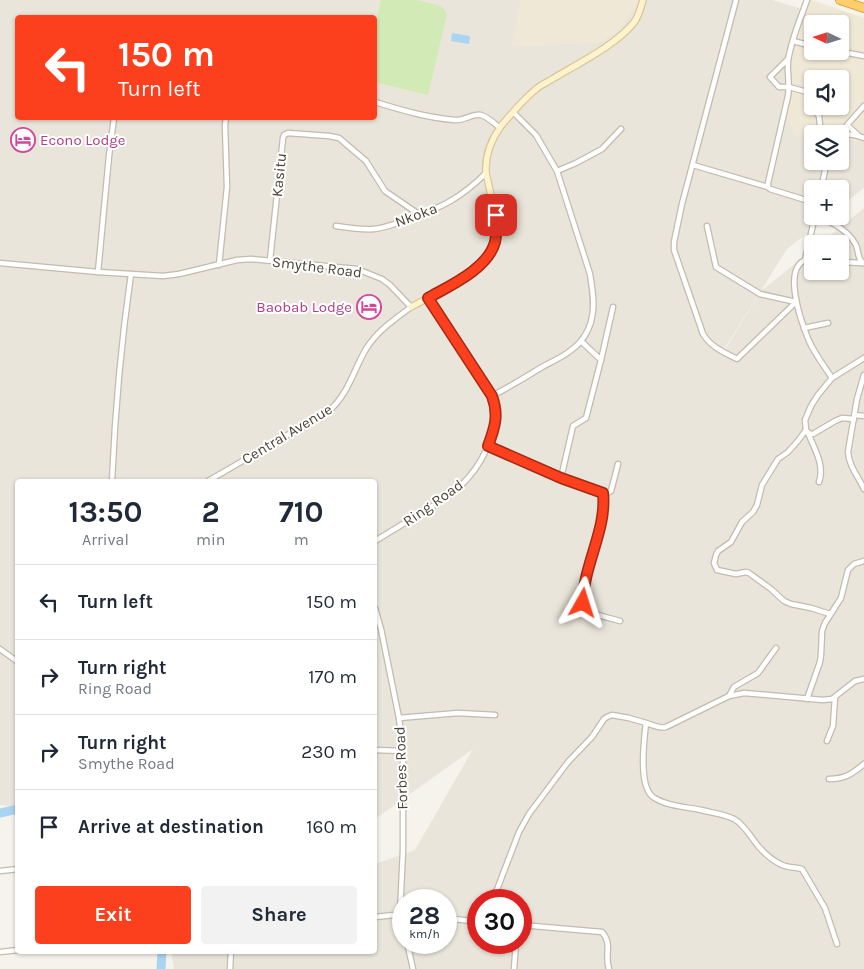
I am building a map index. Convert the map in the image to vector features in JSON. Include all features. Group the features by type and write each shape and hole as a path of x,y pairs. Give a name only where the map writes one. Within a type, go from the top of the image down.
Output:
{"highway":[{"path":"840,0 852,2 864,8"}],"street":[{"path":"411,307 468,275 484,261 492,249 496,233 496,215 486,173 486,160 488,150 500,128 536,89 612,42 626,31 640,11 643,0"},
{"path":"736,0 682,204 674,250 703,334 716,349 737,359 796,302"},
{"path":"768,187 790,87 788,59 807,0"},
{"path":"793,41 804,44"},
{"path":"849,53 864,56"},
{"path":"788,59 770,77 778,87 790,87 807,92 811,107 819,116 820,125"},
{"path":"377,103 450,120 482,115 500,128"},
{"path":"859,136 847,125 864,106"},
{"path":"492,396 563,356 581,341 592,318 594,307 590,274 557,171 536,135 513,112"},
{"path":"98,272 114,120"},
{"path":"219,265 227,187 226,120"},
{"path":"557,171 602,149 621,129"},
{"path":"849,134 864,138"},
{"name":"Kasitu","path":"270,260 284,135 339,138 362,157 385,191 420,215"},
{"path":"693,164 804,200"},
{"name":"Nkoka","path":"336,226 358,229 376,228 420,215 441,207 459,197 486,173"},
{"path":"833,225 847,232 858,249 859,259 864,263"},
{"path":"707,226 716,267 760,294 796,302"},
{"name":"Smythe Road","path":"0,263 163,276 237,260 251,259 356,269 382,279 411,307"},
{"path":"804,261 798,266 794,278 796,302 810,343 832,378"},
{"path":"849,262 864,263"},
{"path":"112,479 118,380 131,274"},
{"name":"Ring Road","path":"377,540 440,501 469,478 488,446 494,428 496,407 492,396 428,298"},
{"name":"Central Avenue","path":"211,479 329,411 342,397 364,354 374,339 411,307"},
{"path":"561,478 573,426 586,418 613,308"},
{"path":"804,328 828,324"},
{"path":"581,341 601,360"},
{"path":"819,482 822,474 820,463 807,432 805,420 811,406 832,378 864,358"},
{"path":"864,375 857,400 848,452 849,460 864,489"},
{"path":"807,432 813,434 842,418 864,416"},
{"path":"807,432 788,452 778,459 762,485 757,506 742,522 731,542 718,551 714,563 718,570 736,574 749,573 784,601 830,614"},
{"path":"488,446 561,478 603,493 611,490 618,464"},
{"path":"603,493 603,516 586,574 583,603 585,608 591,612 620,621"},
{"path":"807,699 820,662 822,631 830,614 841,598 848,570 854,564 864,561"},
{"name":"Forbes Road","path":"377,615 399,718 403,751 402,889"},
{"path":"728,696 734,687 758,673 776,648"},
{"path":"0,649 15,660"},
{"path":"497,889 519,832 529,814 568,762 592,738 607,716 629,718 662,728 728,696 744,693 807,699 832,699 855,681 864,679"},
{"path":"827,741 833,726 835,696"},
{"path":"399,718 458,713 495,715"},
{"path":"646,723 643,755 645,780 650,794 654,798 674,805 725,815 741,825 768,856 784,866 802,869 825,908 837,944"},
{"path":"377,750 403,751"},
{"path":"829,780 847,777 864,764"},
{"path":"0,871 15,869"},
{"path":"377,918 392,915"},
{"path":"532,926 602,932 607,938 607,962 609,969"},
{"path":"0,952 15,950"},
{"path":"230,969 231,954"},
{"path":"409,954 413,969"},
{"path":"514,969 515,954"}],"shaded area":[{"path":"0,0 772,0 823,15 804,15 804,60 849,60 849,23 864,27 864,188 849,200 849,180 804,180 804,225 818,225 787,249 720,356 761,291 804,256 804,280 849,280 849,235 831,235 843,225 849,225 849,220 864,208 864,969 174,969 172,954 377,954 377,863 415,850 473,749 377,818 377,479 15,479 15,807 0,805"},
{"path":"521,0 638,0 617,33 598,43 512,46"},
{"path":"804,0 812,0 864,18 864,142 849,140 849,125 804,125 804,136 796,135 787,118 789,51"}],"green space":[{"path":"381,0 416,0 441,6 447,14 428,95 377,82 377,19"}],"water":[{"path":"452,33 470,36 469,44 451,41"}],"waterway":[{"path":"0,813 15,810"},
{"path":"161,969 162,954"}],"place":[{"name":"Econo Lodge","path":"23,140"},
{"name":"Baobab Lodge","path":"369,307"}],"route":[{"path":"496,215 494,244 484,261 468,275 428,298 492,396 496,407 496,416 488,446 561,478 603,493 603,516 586,574 583,603"}]}
